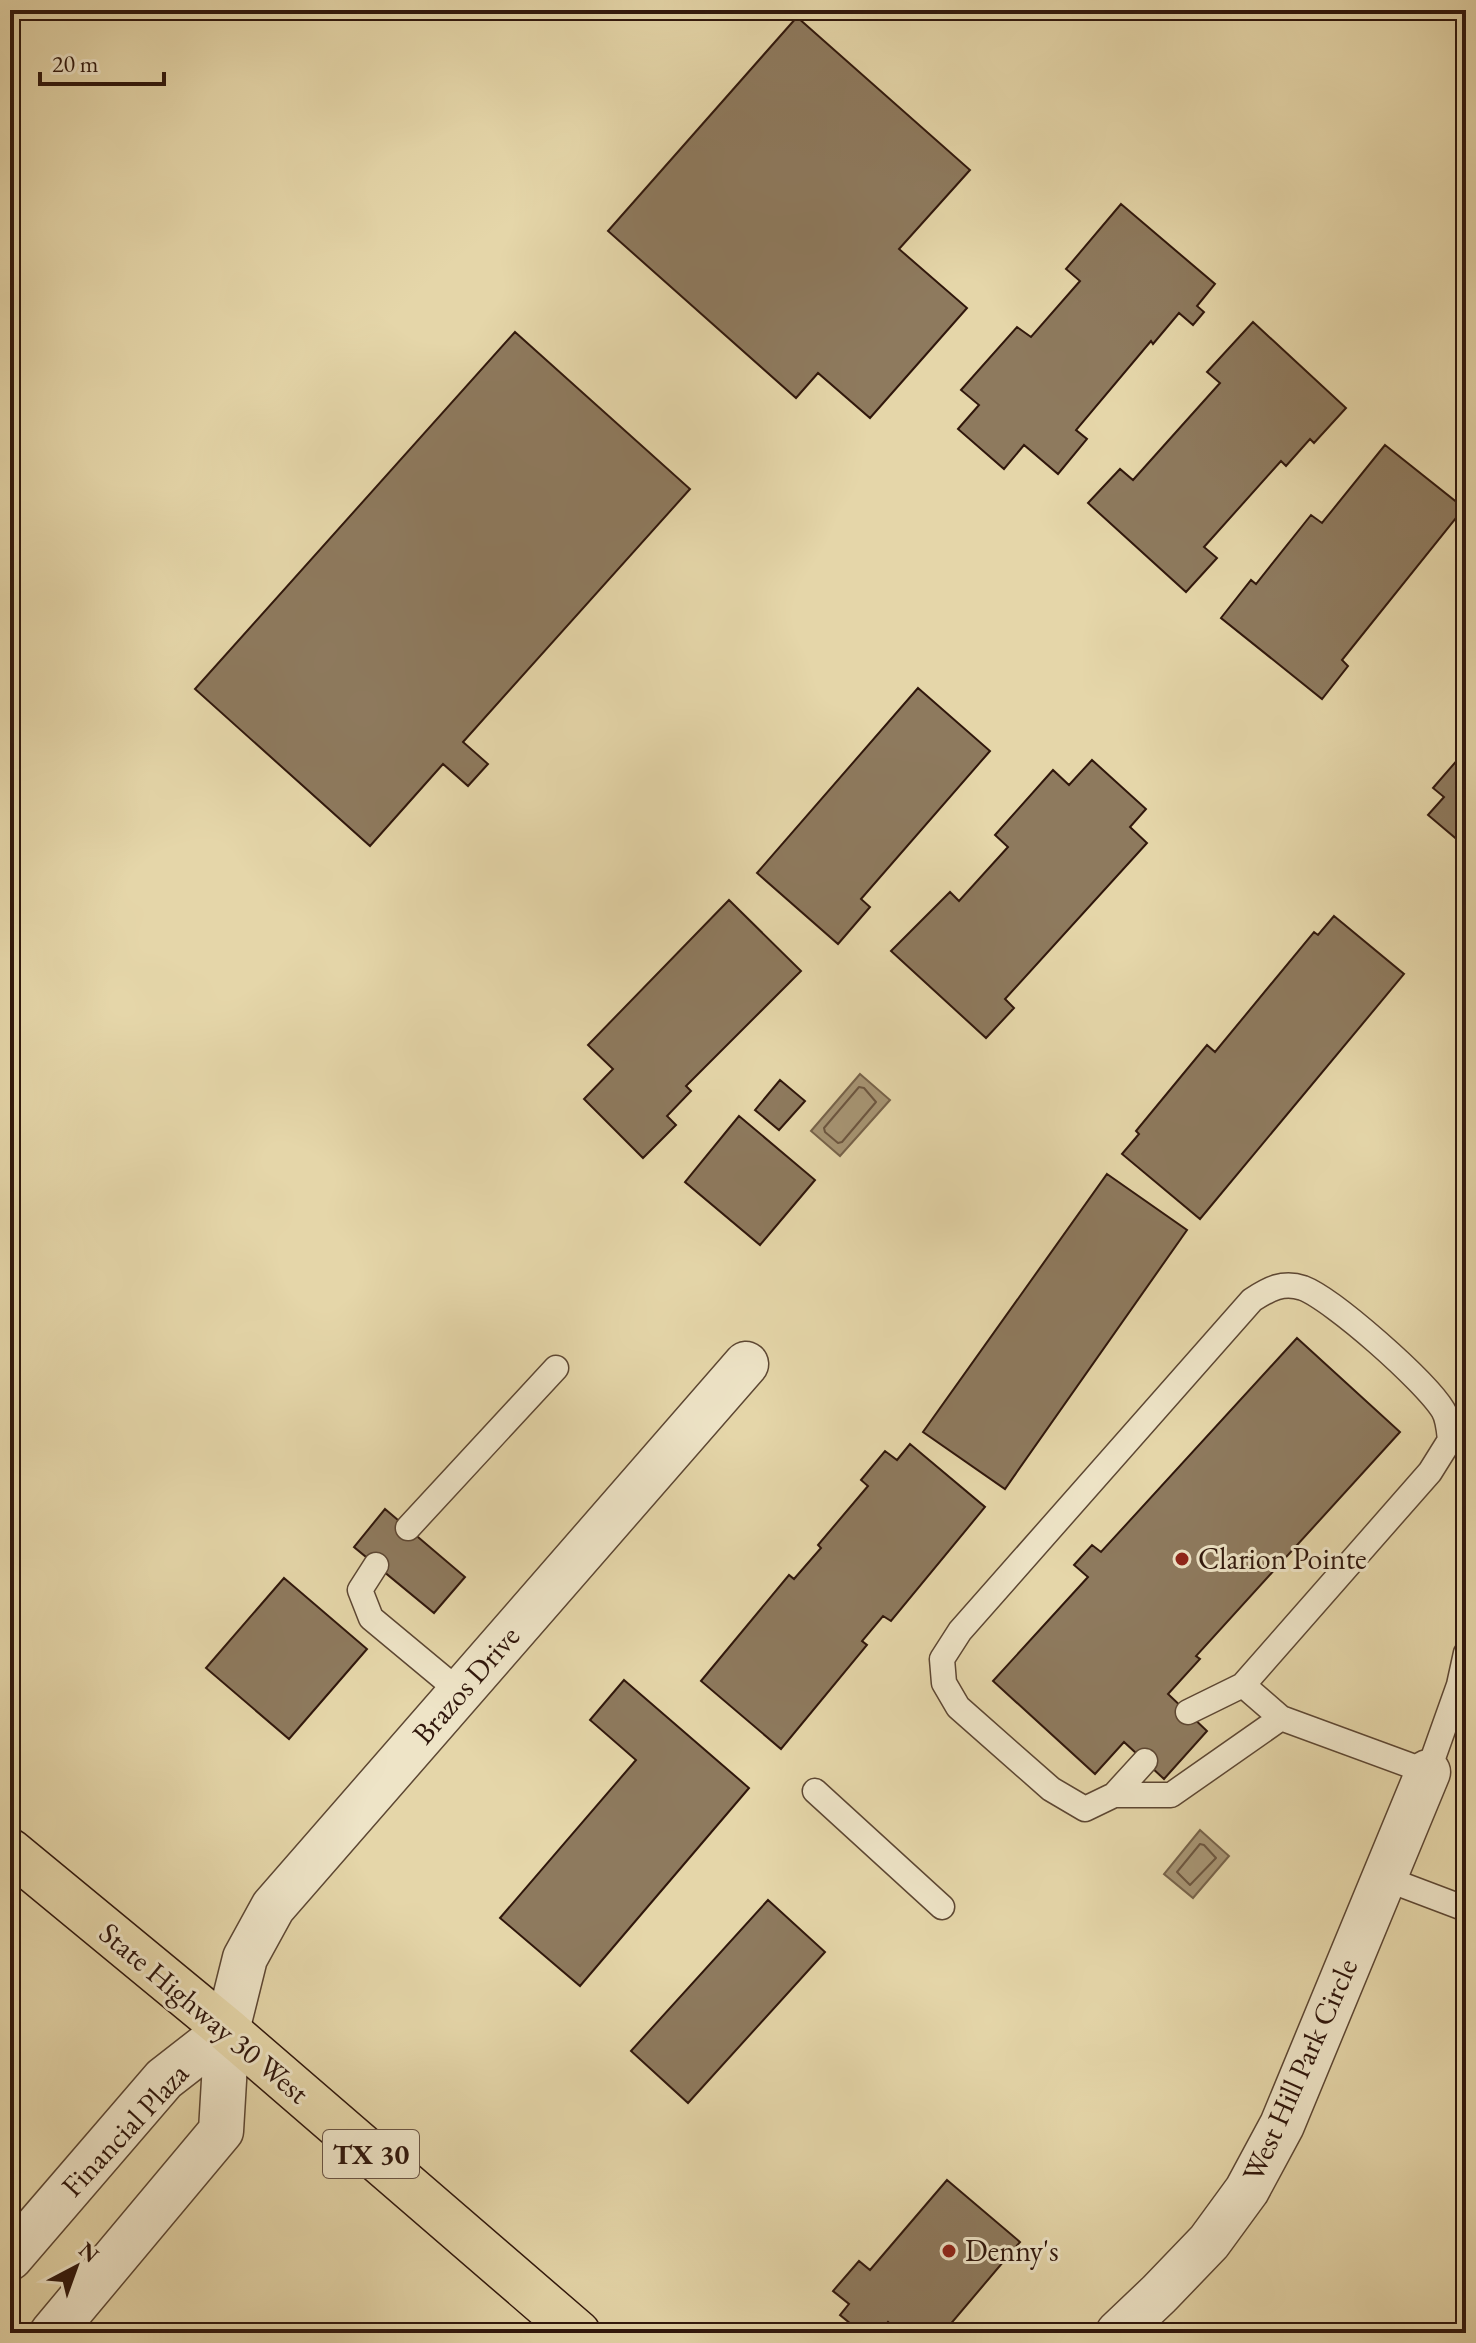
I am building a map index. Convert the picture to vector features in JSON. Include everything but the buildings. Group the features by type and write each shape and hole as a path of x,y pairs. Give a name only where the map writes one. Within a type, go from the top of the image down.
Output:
{"main road":[{"name":"State Highway 30 West","path":"10,1851 227,2030 578,2333"}],"street":[{"name":"Brazos Drive","path":"227,2030 245,1958 273,1907 746,1364"},
{"name":"West Hill Park Circle","path":"1118,2333 1209,2242 1247,2190 1282,2125 1428,1772"},
{"name":"Financial Plaza","path":"10,2258 164,2079 227,2030"},
{"name":"Financial Plaza","path":"52,2333 221,2131 227,2030"}],"lane":[{"path":"1145,1761 1114,1795 1085,1809 1051,1789 958,1707 944,1683 942,1659 960,1631 1252,1300 1275,1285 1301,1287 1330,1302 1429,1390 1445,1413 1450,1440 1430,1472 1243,1685 1188,1712"},
{"path":"408,1528 556,1368"},
{"path":"376,1565 360,1590 371,1618 460,1692"},
{"path":"1243,1685 1281,1718 1428,1772 1459,1685 1466,1653"},
{"path":"1114,1795 1171,1795 1281,1718"},
{"path":"815,1791 942,1907"},
{"path":"1384,1878 1466,1909"}],"water":[{"path":"860,1074 890,1100 840,1156 811,1131"},
{"path":"1200,1830 1229,1856 1193,1898 1164,1874"}],"place":[{"name":"Clarion Pointe","path":"1182,1559"},
{"name":"Denny's","path":"949,2251"}]}
